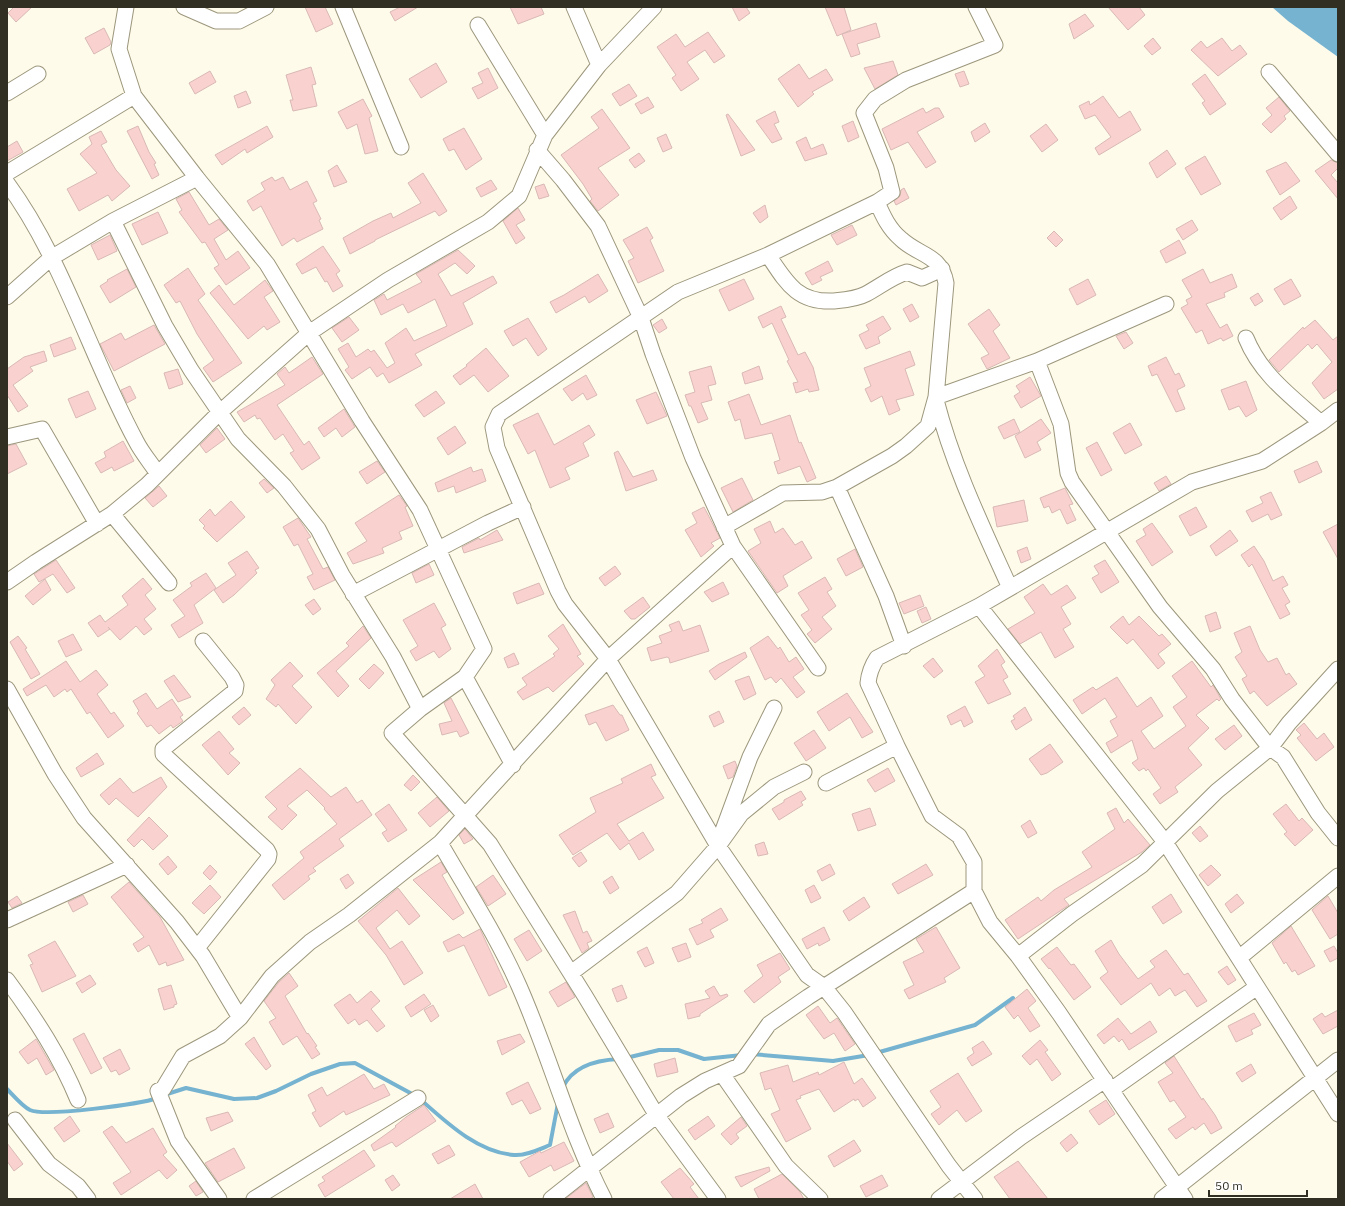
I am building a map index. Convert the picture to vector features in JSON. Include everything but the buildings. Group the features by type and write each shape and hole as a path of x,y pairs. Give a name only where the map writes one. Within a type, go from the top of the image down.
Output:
{"street":[{"path":"126,7 119,49 134,96 266,264 362,421 420,510 484,649 465,677 420,709 392,733 431,780 466,816 490,844 571,973 657,1116 718,1199"},
{"path":"191,8 216,21 239,21 266,7"},
{"path":"343,7 401,147"},
{"path":"574,7 599,64"},
{"path":"8,580 112,514 158,474 219,413 309,334 388,280 488,222 519,196 537,150 545,135 599,64 654,7"},
{"path":"975,1199 961,1182 885,1074 844,1012 824,987 807,975 718,846 608,659 565,604 558,591 497,448 493,427 499,414 642,318 678,292 768,255 877,202 892,192 886,168 864,113 875,98 906,80 995,45 976,7"},
{"path":"478,26 545,135"},
{"path":"1269,72 1338,154"},
{"path":"7,93 38,74"},
{"path":"7,173 134,96"},
{"path":"537,150 563,180 598,226 642,318 653,354 693,458 733,546 818,668"},
{"path":"7,297 51,258 113,222 197,178"},
{"path":"7,183 15,193 51,258 111,392 137,442 158,474"},
{"path":"724,527 783,493 822,492 837,487 892,456 928,426 936,397 946,283 942,269 930,256 910,246 896,234 886,222 877,202"},
{"path":"113,222 165,326 219,413 238,439 284,486 318,529 353,594 393,656 420,709"},
{"path":"768,255 792,289 806,297 819,301 841,300 865,295 907,272 922,278 942,269"},
{"path":"936,397 1037,361 1166,304"},
{"path":"1246,338 1256,359 1270,377 1321,423"},
{"path":"1037,361 1061,424 1068,473 1072,482 1160,607 1213,669 1232,699 1270,748 1283,757 1318,813 1338,838"},
{"path":"936,397 947,440 963,484 1010,588"},
{"path":"1181,1193 1018,956 990,922 974,891 974,862 960,836 932,816 868,683 868,675 870,667 877,658 904,646 979,606 1198,480 1262,461 1321,423 1338,410"},
{"path":"7,437 42,429 97,524"},
{"path":"837,487 886,596 904,646"},
{"path":"353,594 488,523 523,507"},
{"path":"112,514 169,583"},
{"path":"219,1199 178,1141 158,1091 163,1089 183,1056 220,1036 240,1018 272,976 310,942 349,915 440,843 514,765 608,659 733,546"},
{"path":"979,606 1165,842 1338,1114"},
{"path":"197,948 268,859 269,854 267,850 163,754 163,749 235,691 236,685 232,677 203,641"},
{"path":"1018,956 1072,914 1142,865 1217,791 1270,748 1289,723 1338,670"},
{"path":"465,677 514,765"},
{"path":"7,689 55,774 84,818 178,922 197,948 240,1018"},
{"path":"718,846 738,786 750,757 774,708"},
{"path":"826,783 897,746"},
{"path":"571,973 677,893 718,846 741,814 774,788 804,772"},
{"path":"440,843 500,946 519,986 546,1051 563,1104 589,1170 604,1199"},
{"path":"7,920 127,866"},
{"path":"1239,958 1338,876"},
{"path":"551,1199 589,1170 597,1161 681,1096 706,1081 739,1066 769,1024 974,891"},
{"path":"7,980 50,1043 66,1070 78,1100"},
{"path":"939,1199 1021,1137 1108,1085 1257,987"},
{"path":"1162,1199 1181,1193 1314,1078 1338,1060"},
{"path":"722,1074 786,1166 820,1199"},
{"path":"254,1199 418,1098"},
{"path":"15,1121 49,1164 78,1186 88,1199"}],"water":[{"path":"1272,7 1338,7 1338,57 1288,21"}],"waterway":[{"path":"876,1053 975,1025 1013,998"},
{"path":"626,1058 659,1050 678,1050 704,1059 742,1055"},
{"path":"751,1054 833,1061 869,1055"},
{"path":"563,1087 567,1080 579,1069 594,1063 619,1059"},
{"path":"164,1095 186,1088 234,1099 257,1098 276,1091 311,1074 340,1064 355,1063 414,1095"},
{"path":"7,1089 27,1108 39,1112 93,1109 148,1101 158,1098"},
{"path":"420,1099 451,1126 475,1142 500,1153 514,1155 528,1153 550,1145 558,1103"}]}
